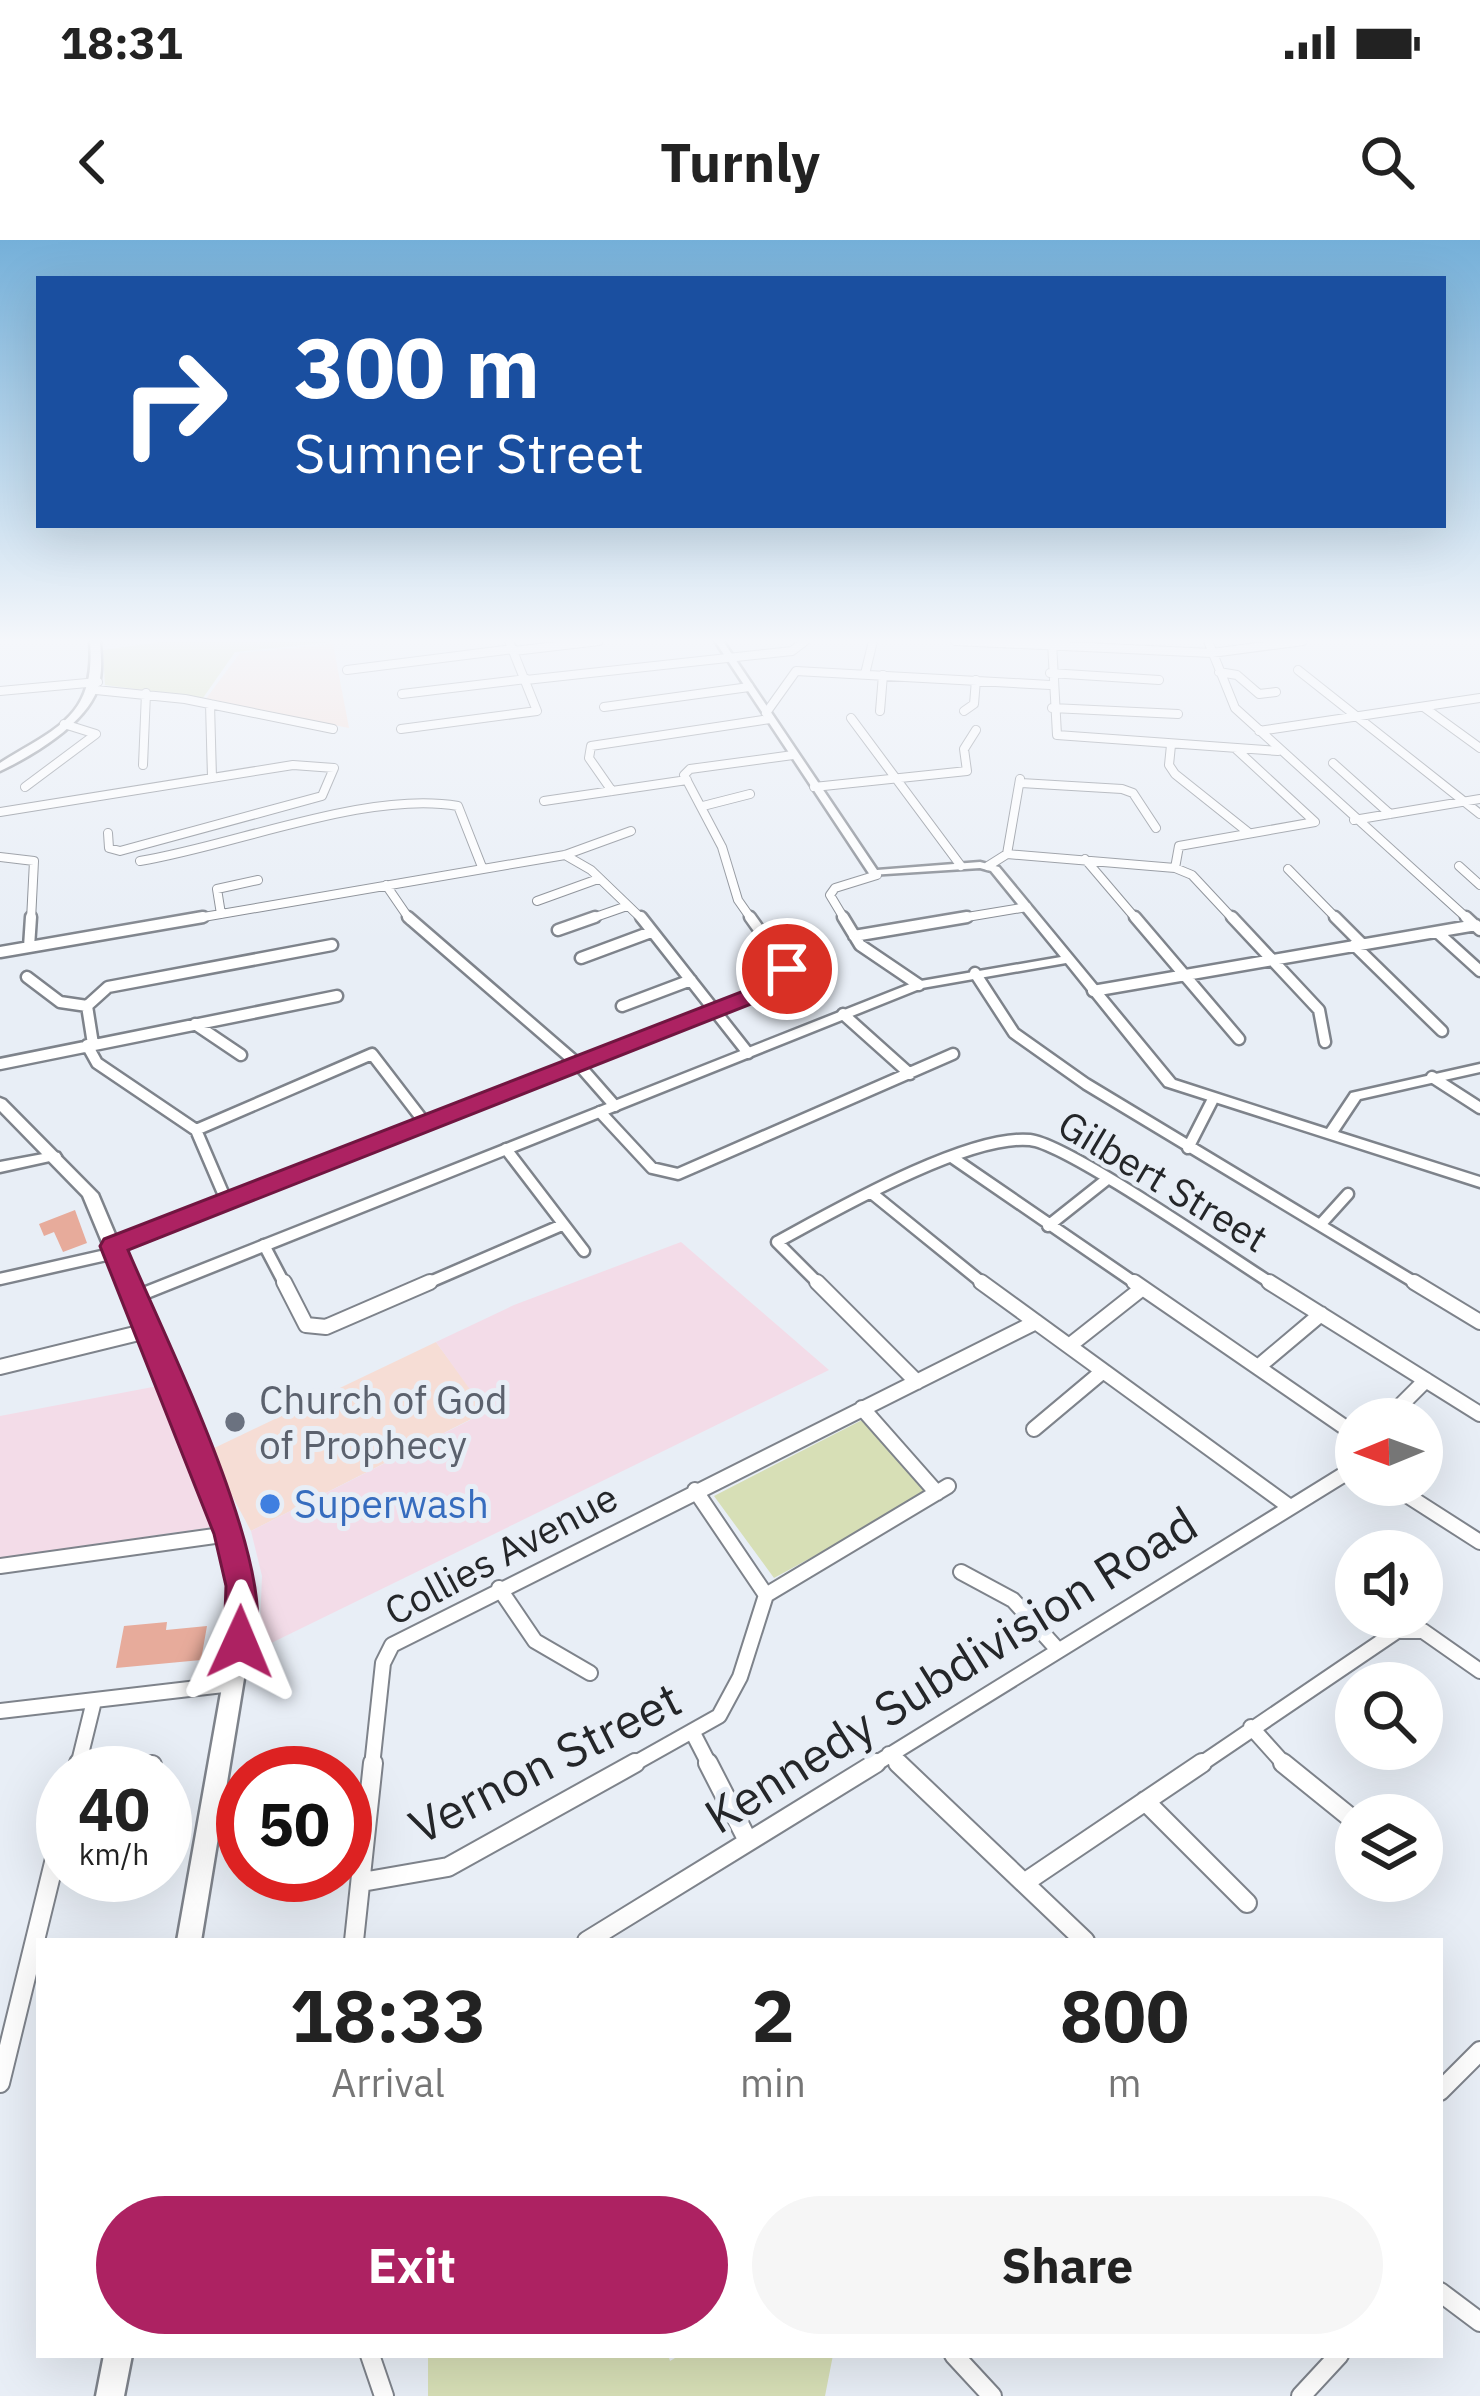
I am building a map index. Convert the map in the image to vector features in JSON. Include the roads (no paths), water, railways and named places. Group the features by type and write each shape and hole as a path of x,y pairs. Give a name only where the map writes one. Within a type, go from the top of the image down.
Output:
{"main road":[{"path":"0,768 38,742"},
{"path":"0,1102 90,1194 229,1534 242,1586 232,1684 190,1938"},
{"path":"110,2396 117,2358"}],"street":[{"path":"25,787 86,742"},
{"path":"142,765 143,742"},
{"path":"211,742 212,778"},
{"path":"612,791 587,754 592,746 618,742"},
{"path":"784,742 877,875"},
{"path":"869,742 961,866"},
{"path":"967,771 964,748 968,742"},
{"path":"1125,742 1278,751"},
{"path":"1269,742 1478,926"},
{"path":"1388,742 1480,814"},
{"path":"1171,745 1169,765 1175,774 1249,833"},
{"path":"1175,868 1179,846 1315,822 1236,749"},
{"path":"0,1279 114,1249 226,1200 782,984 789,973 738,900 703,806 684,774 793,755"},
{"path":"0,812 310,763 334,768 328,791 303,801 120,851 109,848 108,833"},
{"path":"1333,763 1390,814"},
{"path":"814,787 897,776 985,774"},
{"path":"544,801 687,780"},
{"path":"1007,854 1020,781 1122,789 1133,793 1156,828"},
{"path":"703,806 750,794"},
{"path":"1354,820 1480,799"},
{"path":"140,861 386,807 447,801 458,806 482,867"},
{"path":"0,952 565,855 632,831"},
{"path":"988,866 1007,854 1175,868 1192,875 1318,1010 1325,1042"},
{"path":"565,855 627,906 691,980 709,1012 748,1053"},
{"path":"0,857 34,861 29,947"},
{"path":"1085,860 1239,1039"},
{"path":"919,985 854,936 831,891 877,875 988,866 1000,872 1155,1071 1212,1101 1480,1182"},
{"path":"1459,866 1480,885"},
{"path":"1288,869 1442,1031"},
{"path":"537,901 598,879"},
{"path":"221,914 217,889 258,880"},
{"path":"386,885 415,927 579,1065 652,1168 671,1175 953,1054"},
{"path":"558,930 627,906"},
{"path":"854,936 1027,907"},
{"path":"1093,991 1478,926"},
{"path":"581,958 651,932"},
{"path":"1437,932 1480,971"},
{"path":"226,1200 196,1130 97,1063 90,1044 87,1006 99,993 124,982 332,945"},
{"path":"135,1297 919,985 1068,959"},
{"path":"975,973 1014,1033 1188,1148 1480,1322"},
{"path":"27,977 61,1002 87,1006"},
{"path":"622,1006 691,980"},
{"path":"0,1064 337,997"},
{"path":"843,1014 910,1074"},
{"path":"195,1024 241,1055"},
{"path":"196,1130 362,1054 377,1056 425,1123"},
{"path":"1329,1135 1356,1096 1480,1068"},
{"path":"1432,1077 1480,1108"},
{"path":"1188,1148 1212,1101"},
{"name":"Gilbert Street","path":"917,1382 777,1242 953,1158 999,1141 1034,1140 1106,1180 1480,1414"},
{"path":"506,1149 584,1251"},
{"path":"0,1167 53,1156"},
{"path":"953,1158 1335,1420"},
{"path":"1048,1226 1106,1180"},
{"path":"1320,1225 1348,1194"},
{"path":"874,1195 942,1254 1291,1507"},
{"path":"264,1245 297,1315 306,1325 326,1327 562,1226"},
{"path":"1069,1346 1140,1290"},
{"path":"1258,1367 1321,1314"},
{"name":"Collies Avenue","path":"372,1787 386,1653 409,1634 1036,1322"},
{"path":"0,1367 148,1331"},
{"path":"1034,1429 1102,1372"},
{"path":"1408,1398 1426,1380"},
{"path":"695,1490 766,1595 856,1548 867,1534 943,1490 862,1408"},
{"name":"Kennedy Subdivision Road","path":"592,1938 1335,1480"},
{"path":"1424,1506 1480,1542"},
{"path":"0,1566 229,1534"},
{"path":"962,1572 1013,1600 1058,1650"},
{"path":"499,1588 535,1641 590,1673"},
{"name":"Vernon Street","path":"372,1880 448,1867 694,1736 719,1716 734,1693 766,1595"},
{"path":"1024,1883 1396,1631 1423,1631 1480,1671"},
{"path":"0,1727 3,1710 232,1684"},
{"path":"83,1746 94,1701"},
{"path":"1251,1727 1282,1762 1335,1805"},
{"path":"694,1736 748,1841"},
{"path":"889,1754 1082,1938"},
{"path":"1145,1802 1247,1904"},
{"path":"0,2083 44,1902"},
{"name":"Collies Avenue","path":"355,1938 360,1902"},
{"path":"1443,2088 1480,2051"},
{"path":"1443,2294 1480,2322"},
{"path":"371,2358 384,2396"},
{"path":"957,2358 992,2396"},
{"path":"1301,2396 1337,2358"}],"place":[{"name":"Church of God of Prophecy","path":"235,1422"},
{"name":"Superwash","path":"270,1504"}]}
